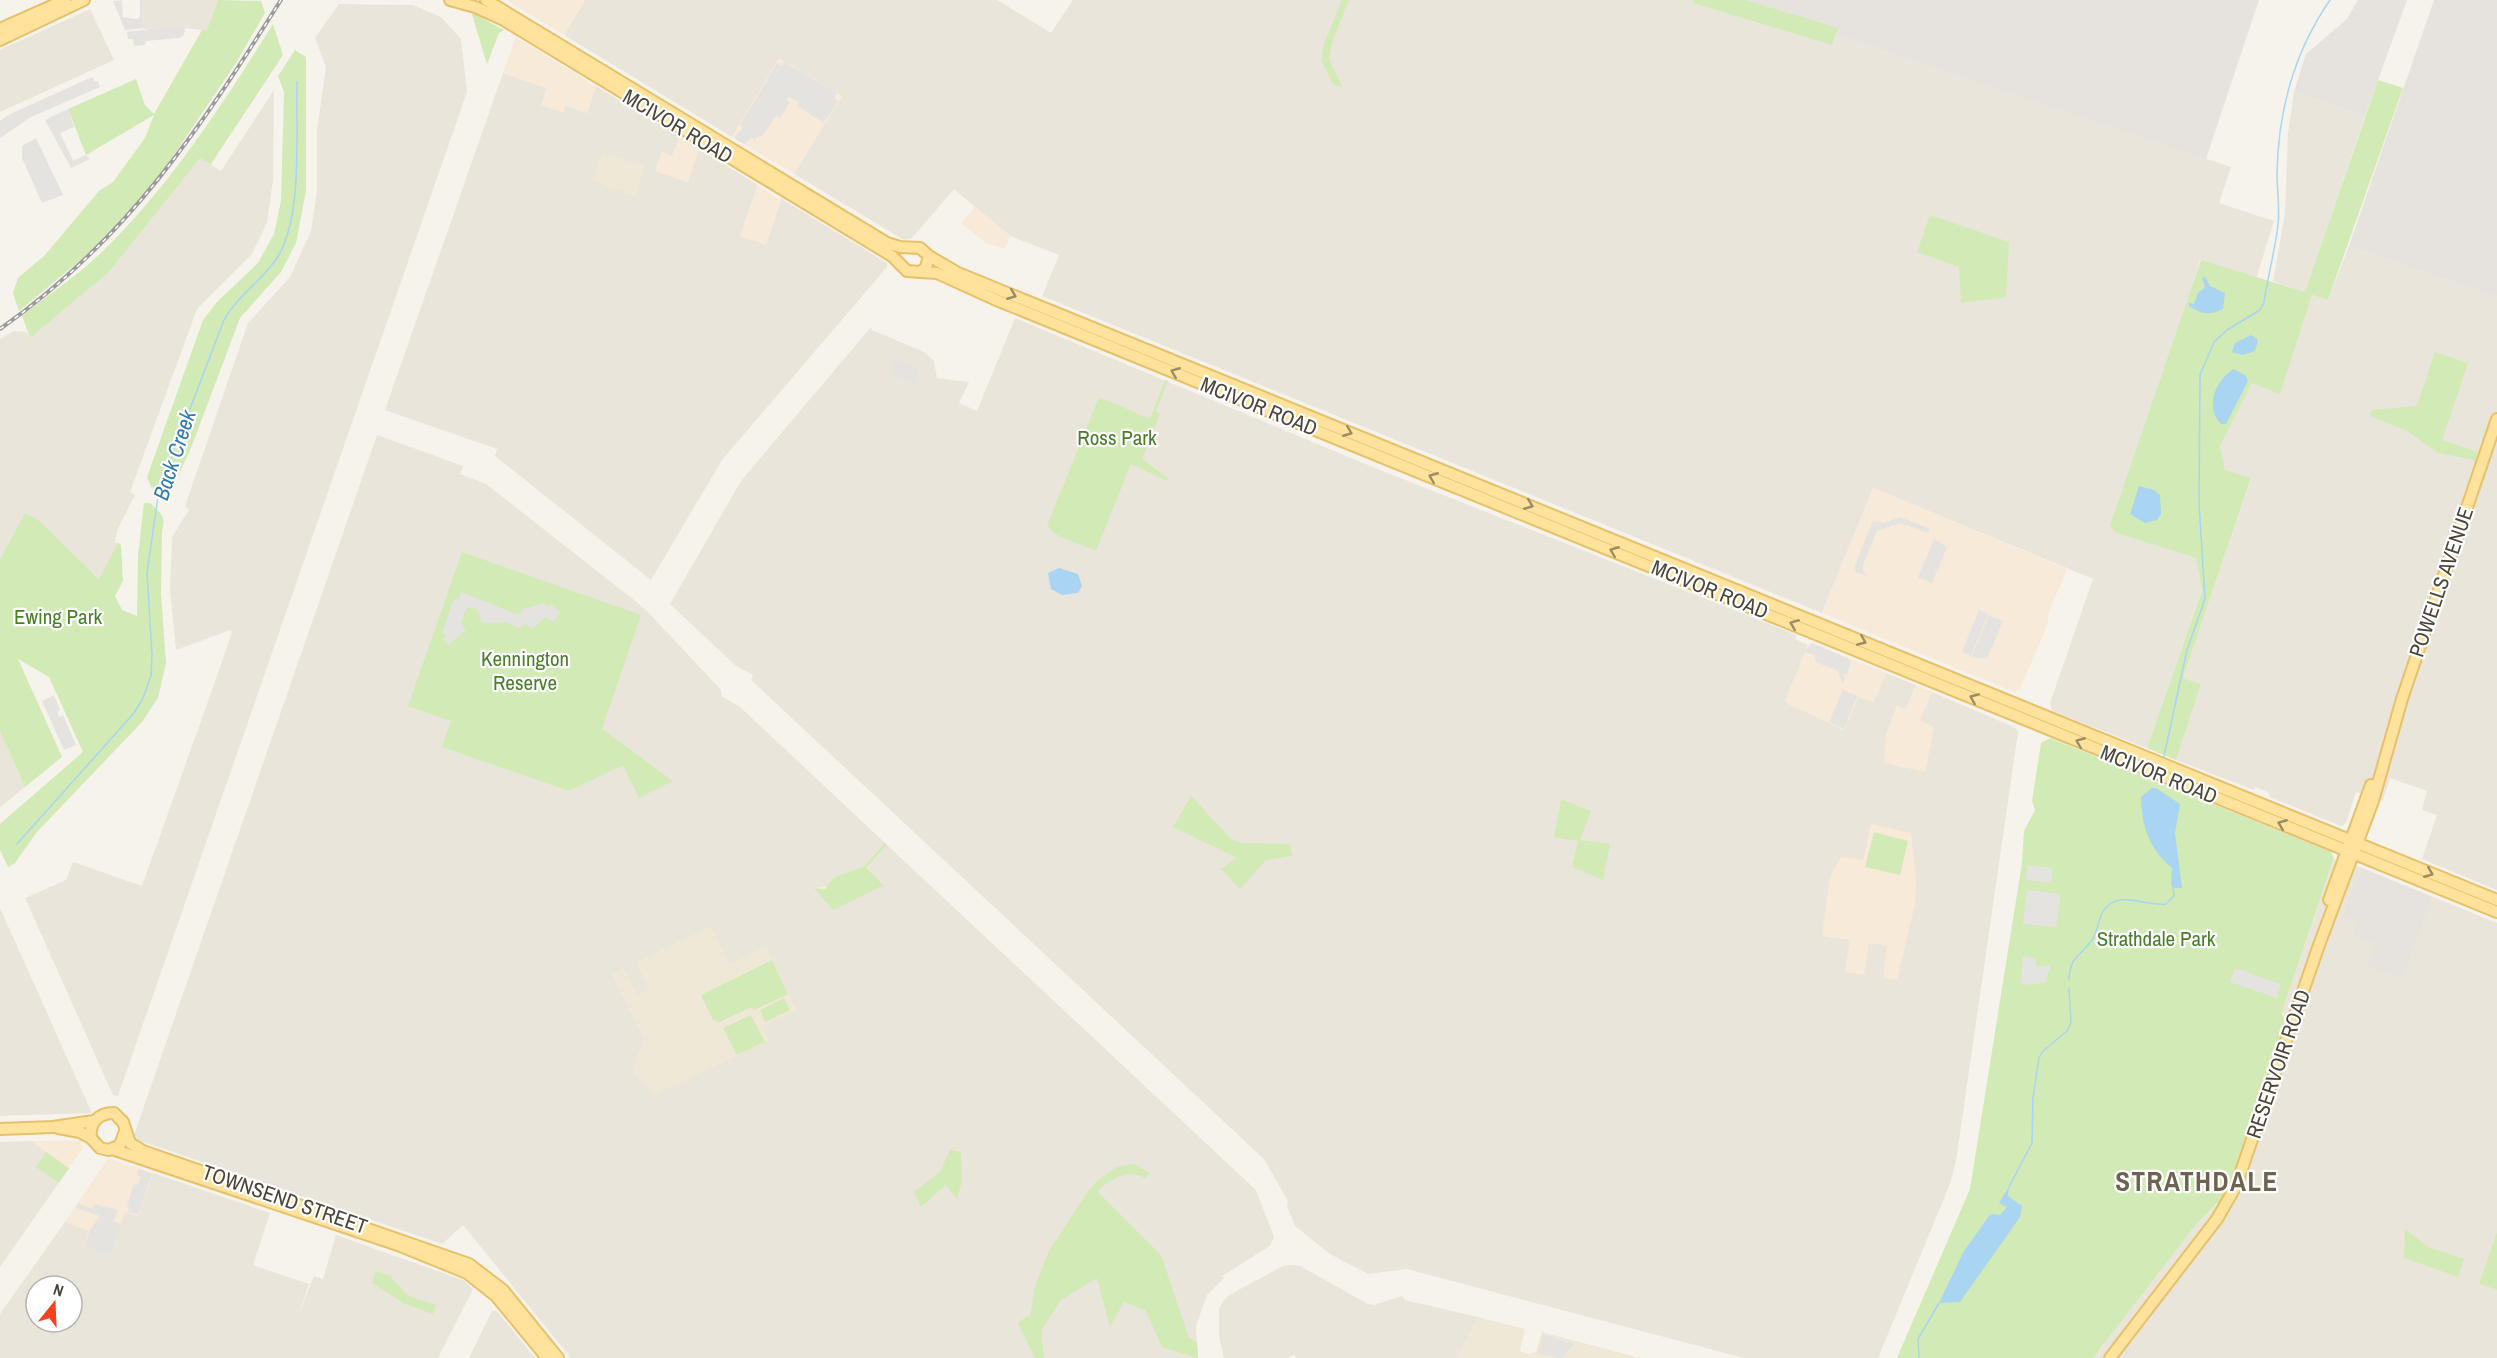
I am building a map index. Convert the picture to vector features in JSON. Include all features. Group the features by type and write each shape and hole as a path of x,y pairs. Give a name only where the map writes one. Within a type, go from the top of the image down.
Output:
{"main road":[{"path":"0,29 65,0"},
{"path":"0,40 84,0"},
{"name":"MCIVOR ROAD","path":"486,0 882,240 896,247 909,248"},
{"name":"MCIVOR ROAD","path":"458,1 495,15 900,263"},
{"path":"531,26 529,31 551,49"},
{"path":"627,84 648,102 647,107"},
{"path":"909,248 920,248 929,256 926,267 921,272 907,271 900,263 903,254 909,248"},
{"name":"MCIVOR ROAD","path":"929,256 939,265 957,273 2159,769 2352,847 2497,900"},
{"name":"MCIVOR ROAD","path":"921,272 944,276 994,299 2033,717"},
{"name":"POWELLS AVENUE","path":"2352,847 2373,801 2387,746 2497,419"},
{"name":"MCIVOR ROAD","path":"2352,847 2497,912"},
{"name":"RESERVOIR ROAD","path":"2110,1358 2209,1230 2233,1194 2319,945 2326,910 2352,847"},
{"path":"0,1129 53,1127 94,1121 101,1116 114,1113 123,1122 125,1131 122,1143 112,1149 100,1148 85,1134 53,1127"},
{"path":"91,1138 94,1121"},
{"name":"TOWNSEND STREET","path":"125,1131 130,1143 143,1151 450,1261"},
{"name":"TOWNSEND STREET","path":"112,1149 322,1222 450,1261"},
{"path":"450,1261 492,1291 547,1358"},
{"path":"450,1261 476,1268 495,1282 558,1358"}],"shaded area":[{"path":"122,0 123,17 137,19 140,17 140,0 144,0 143,28 125,30 113,1"},
{"path":"144,0 218,0 207,31 185,28 143,29"},
{"path":"506,0 585,0 564,35"},
{"path":"585,0 997,0 1051,33 1073,0 1694,0 1693,3 1832,45 1836,34 2231,167 2219,203 2274,221 2256,279 2200,260 2118,533 2196,558 2202,589 2147,748 2052,711 2050,703 2093,579 1873,488 1822,613 1042,296 1059,255 1010,236 954,189 912,238 904,240 794,174 841,96 779,59 732,137 564,35"},
{"path":"1694,0 2259,0 2206,159 1836,34 1832,45 1693,3"},
{"path":"2358,0 2407,0 2365,116 2294,92 2306,54 2347,19"},
{"path":"2434,0 2497,0 2497,297 2349,246"},
{"path":"339,4 413,5 441,17 461,39 467,92 118,1096 113,1095 25,898 66,880 73,862 142,886 212,690 232,632 230,630 176,650 170,591 172,537 189,510 185,506 248,323 290,277 311,231 317,191 317,130 326,67 315,38"},
{"path":"90,9 114,60 0,112 0,50"},
{"path":"168,27 185,28 184,35 180,38 146,41 145,45 134,46 133,39 128,39 127,32"},
{"path":"516,37 596,86 587,113 565,105 564,113 541,105 547,88 503,73"},
{"path":"779,58 842,96 794,174 732,137"},
{"path":"784,62 837,93 834,98 838,101 824,123 797,106 799,102 788,97 787,100 790,102 780,118 776,116 763,135 755,138 756,143 752,138 744,144 734,138 743,128 740,125 777,63 782,66"},
{"path":"503,73 547,88 564,113 565,105 587,113 596,86 680,137 672,156 662,152 656,171 687,182 699,149 758,185 740,236 781,201 780,198 887,263 887,267 722,460 651,580 495,456 497,449 385,410"},
{"path":"92,77 95,82 98,81 100,87 31,117 0,138 0,121 8,115"},
{"path":"274,90 273,180 267,223 252,254 197,309 130,492 135,495 117,531 115,542 118,543 110,563 100,579 25,513 0,559 0,339 14,331 26,332 30,338 109,272 200,157 221,171"},
{"path":"2294,92 2365,116 2305,293 2273,281 2285,213 2288,133"},
{"path":"68,109 74,127 60,133 73,161 86,155 90,159 71,168 45,120"},
{"path":"680,137 699,149 688,182 655,171 662,152 672,156"},
{"path":"36,138 63,195 42,203 22,158 22,146"},
{"path":"602,152 645,167 635,196 592,181"},
{"path":"758,185 781,201 766,245 740,236"},
{"path":"975,207 1010,236 1005,248 987,244 961,223"},
{"path":"2349,246 2497,297 2497,890 2422,859 2437,815 2422,810 2427,791 2390,778 2382,802 2356,792 2346,823 2341,826 2270,797 2268,792 2255,787 2254,790 2176,760 2201,684 2183,678 2251,479 2225,470 2220,446 2252,383 2280,393 2312,295 2328,300"},
{"path":"1015,318 1380,470 1797,635 1795,639 1808,645 1785,702 1844,730 1858,696 1874,702 1886,673 1916,685 1906,709 1897,706 1886,735 1919,721 1932,692 2014,727 2018,732 1956,1161 1950,1184 1878,1358 1744,1358 1407,1269 1368,1274 1330,1254 1295,1226 1287,1206 1288,1201 1264,1159 751,680 753,675 735,665 670,604 741,481 871,327 872,330 924,352 934,361 937,378 969,382 959,403 977,411"},
{"path":"894,359 919,370 915,384 888,373"},
{"path":"377,435 463,466 460,474 486,484 629,596 647,611 721,690 721,696 739,706 885,843 864,866 834,877 828,887 815,888 833,909 883,884 866,868 887,845 1256,1190 1274,1237 1270,1246 1222,1276 1224,1278 1207,1295 1196,1326 1198,1358 571,1358 463,1225 442,1244 138,1140 134,1135"},
{"path":"1873,488 2067,569 2049,612 2047,626 2020,689 2014,692 1822,613"},
{"path":"1900,517 1930,529 1928,533 1901,523 1877,531 1863,565 1863,572 1867,576 1856,572 1854,568 1873,521 1884,523"},
{"path":"1934,539 1947,547 1937,572 1932,570 1936,573 1932,583 1918,577"},
{"path":"461,592 516,614 521,614 522,609 545,603 546,607 552,605 560,613 553,622 545,617 532,629 526,623 519,628 507,622 482,623 477,609 467,607 461,623 466,630 449,645 443,639 446,635 442,633 454,599 459,600"},
{"path":"1979,610 1988,614 1971,656 1962,652"},
{"path":"1989,615 2003,621 1987,659 1980,657 1979,659 1972,656"},
{"path":"1812,643 1851,660 1847,675 1843,674 1845,678 1843,684 1838,671 1816,662 1814,655 1805,652"},
{"path":"1813,643 1886,673 1874,702 1858,697 1844,730 1785,702 1808,645"},
{"path":"1916,685 1932,692 1920,720 1934,727 1925,772 1884,763 1886,735 1897,706 1906,709"},
{"path":"1843,690 1857,696 1844,729 1829,722"},
{"path":"54,695 60,710 57,712 59,717 63,715 76,745 64,750 42,701"},
{"path":"0,731 25,787 0,807"},
{"path":"1871,824 1911,833 1916,880 1915,904 1897,980 1883,978 1887,946 1869,943 1864,975 1845,972 1850,940 1822,936 1830,876 1841,857 1863,860"},
{"path":"2334,859 2362,868 2497,923 2497,1231 2479,1284 2497,1290 2497,1358 2093,1358 2195,1226 2217,1204 2284,1014 2282,1012"},
{"path":"2027,865 2052,868 2051,883 2026,880"},
{"path":"2362,868 2432,897 2402,978 2368,966 2375,943 2353,936 2358,922 2343,916"},
{"path":"2027,890 2060,894 2056,927 2023,924"},
{"path":"0,908 91,1111 90,1113 0,1116"},
{"path":"711,926 729,964 766,946 796,1010 762,1026 769,1041 653,1095 634,1073 634,1063 644,1040 613,976 614,973 624,968 637,995 649,989 636,962"},
{"path":"2023,956 2036,959 2036,967 2051,965 2045,983 2021,985"},
{"path":"2235,968 2281,984 2277,998 2230,982"},
{"path":"82,1140 83,1148 69,1168 31,1141"},
{"path":"31,1141 69,1168 0,1267 0,1142"},
{"path":"108,1158 153,1173 138,1216 125,1212 110,1255 84,1246 89,1231 65,1222"},
{"path":"139,1169 152,1174 138,1215 128,1212 129,1206 127,1205 134,1184 138,1185 141,1177 137,1175"},
{"path":"153,1173 270,1213 253,1265 309,1284 297,1318 314,1276 323,1279 336,1235 463,1280 473,1289 438,1358 0,1358 0,1314 24,1280 24,1334 84,1334 84,1274 28,1274 65,1222 89,1230 84,1246 125,1211 138,1216"},
{"path":"78,1203 92,1209 94,1204 118,1210 114,1221 121,1224 110,1255 84,1246 90,1230 100,1216 76,1208"},
{"path":"1283,1266 1300,1266 1368,1304 1374,1305 1402,1296 1405,1300 1478,1317 1457,1358 1296,1358 1294,1355 1287,1358 1224,1358 1219,1337 1219,1309 1223,1301 1229,1295"},
{"path":"492,1311 497,1311 535,1358 469,1358"},
{"path":"1478,1317 1525,1329 1520,1351 1529,1354 1536,1352 1542,1332 1640,1358 1457,1358"},
{"path":"1544,1335 1575,1344 1561,1358 1538,1354"}],"green space":[{"path":"218,0 261,1 265,13 236,63 157,180 89,253 19,311 13,293 18,278 44,256 99,191 113,182 145,138 154,115 86,155 68,109 136,79 145,105 154,114 202,30 207,30"},
{"path":"1342,0 1349,0 1332,42 1329,60 1343,88 1333,84 1321,60 1324,44"},
{"path":"1694,0 1745,0 1838,28 1832,45 1693,3"},
{"path":"472,15 504,30 499,33 487,64"},
{"path":"273,24 283,55 211,164 200,158 109,272 30,338 22,316 101,253 150,200 194,144"},
{"path":"295,50 306,57 306,191 296,243 281,272 240,318 191,448 169,496 164,499 151,487 147,477 203,320 217,302 258,263 274,234 281,201 284,92 278,76"},
{"path":"2378,80 2403,88 2328,300 2312,295 2280,394 2252,383 2220,446 2225,470 2251,478 2183,678 2201,684 2176,760 2147,748 2202,590 2196,558 2117,533 2110,526 2201,260 2305,292"},
{"path":"1930,215 2009,242 2006,297 1961,303 1959,267 1917,252"},
{"path":"2435,352 2468,363 2442,440 2478,452 2475,460 2438,453 2407,431 2369,415 2372,410 2417,406"},
{"name":"Ross Park","path":"1165,380 1168,381 1156,411 1160,414 1142,459 1168,478 1167,481 1131,464 1096,551 1057,535 1047,526 1099,397 1150,419"},
{"name":"Ewing Park","path":"144,503 150,503 157,509 162,515 163,522 161,594 166,663 158,698 142,722 36,833 15,863 8,867 0,850 0,824 83,752 49,677 18,659 62,757 25,787 0,731 0,559 25,513 37,519 99,579 118,543 121,545 123,581 115,596 122,610 137,616 138,556"},
{"name":"Kennington Reserve","path":"462,552 641,615 602,729 673,781 639,798 623,765 569,791 442,747 451,721 408,706"},
{"name":"Strathdale Park","path":"2050,738 2331,852 2334,858 2282,1012 2284,1023 2223,1197 2195,1226 2093,1358 1897,1358 1970,1189 2022,863 2024,831 2035,810 2032,801 2041,743"},
{"path":"1191,796 1231,839 1241,843 1290,844 1292,856 1266,860 1240,889 1221,869 1237,858 1173,827"},
{"path":"1561,799 1591,811 1580,840 1610,844 1603,880 1572,867 1578,841 1554,837"},
{"path":"1874,832 1908,841 1900,875 1865,867"},
{"path":"885,843 887,845 866,868 884,885 833,910 814,888 825,889 834,877 864,866"},
{"path":"772,960 788,994 754,1010 752,1007 719,1022 713,1020 701,995"},
{"path":"784,998 790,1010 765,1022 760,1010"},
{"path":"751,1015 765,1042 737,1055 723,1028"},
{"path":"950,1150 961,1152 962,1181 957,1199 946,1185 921,1207 914,1192 940,1172"},
{"path":"46,1152 69,1168 59,1183 36,1167"},
{"path":"1134,1164 1150,1173 1145,1178 1132,1174 1120,1176 1097,1191 1161,1255 1189,1338 1197,1343 1198,1358 1162,1347 1146,1311 1124,1302 1110,1327 1097,1278 1060,1301 1041,1331 1044,1358 1035,1358 1018,1323 1027,1316 1030,1318 1035,1286 1049,1251 1096,1182 1116,1167"},
{"path":"2405,1229 2428,1247 2464,1259 2458,1277 2404,1258"},
{"path":"2497,1231 2497,1290 2479,1284"},
{"path":"376,1271 390,1276 408,1296 436,1305 433,1314 405,1304 372,1283"}],"water":[{"path":"2205,277 2210,286 2225,293 2223,309 2213,313 2198,311 2189,306 2189,303 2194,304 2198,293 2205,287 2202,278"},
{"path":"2251,335 2258,340 2255,351 2243,355 2232,352 2235,343"},
{"path":"2234,369 2246,376 2248,381 2226,424 2221,424 2213,410 2214,394 2222,379"},
{"path":"2139,486 2154,490 2160,495 2161,514 2157,520 2145,523 2130,514"},
{"path":"1059,568 1078,574 1082,586 1078,593 1062,595 1051,589 1048,573"},
{"path":"2152,788 2156,788 2180,804 2175,833 2182,888 2175,888 2171,885 2172,868 2157,852 2145,827 2141,797"},
{"path":"2009,1187 2008,1196 2022,1206 2020,1217 1960,1302 1939,1303 1964,1251 1989,1216 2000,1215 2007,1207 1999,1203"}],"waterway":[{"path":"2164,756 2187,650 2205,599 2199,503 2200,375 2214,342 2227,330 2260,310 2264,302 2278,225 2278,151 2285,105 2298,61 2317,20 2330,0"},
{"name":"Back Creek","path":"17,844 134,713 143,698 151,676 152,655 147,573 159,490 224,320 229,311 271,266 285,241 291,220 296,173 297,82"},
{"path":"2069,979 2071,966 2092,940 2102,914 2110,904 2125,900 2166,904 2174,896 2173,887"},
{"path":"2009,1187 2032,1143 2033,1097 2039,1058 2043,1051 2067,1031 2071,1022 2069,989"},
{"path":"1919,1358 1918,1339 1939,1303"}],"railway":[{"path":"0,329 46,294 124,219 190,137 281,0"}],"district":[{"name":"STRATHDALE","path":"2197,1181"}]}
